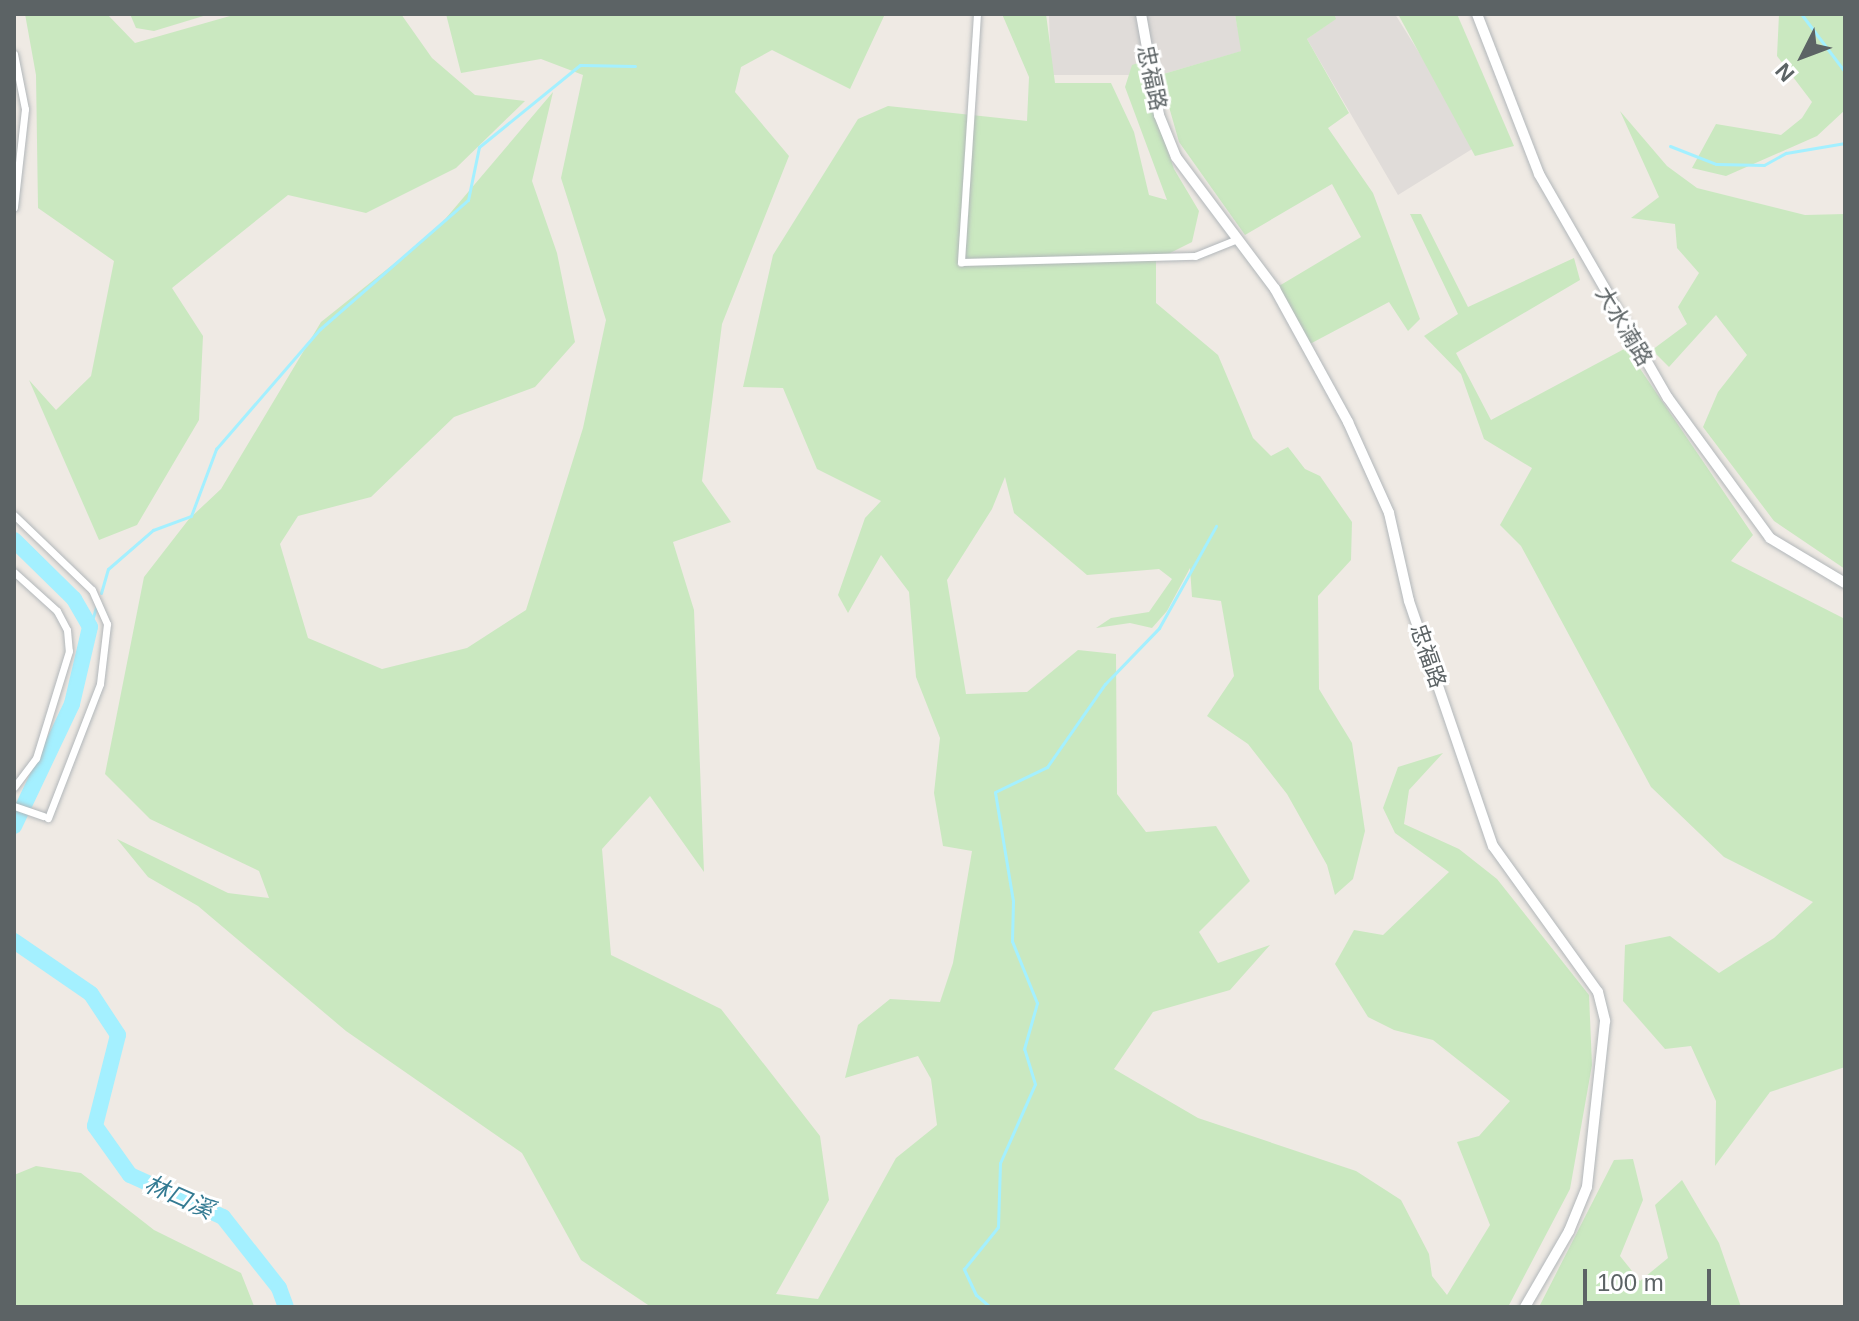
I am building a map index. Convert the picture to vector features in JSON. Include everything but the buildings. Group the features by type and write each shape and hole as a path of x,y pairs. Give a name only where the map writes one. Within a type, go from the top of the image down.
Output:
{"street":[{"path":"977,14 961,262 1195,256 1237,239"},
{"name":"忠福路","path":"1141,14 1159,115 1176,157 1275,289 1348,422 1389,513 1409,601 1493,846 1598,992 1605,1021 1587,1187 1569,1231 1525,1307"},
{"name":"大水湳路","path":"1477,14 1539,174 1668,398 1770,538 1845,583"},
{"path":"14,54 25,109 14,207"},
{"path":"14,515 92,590 107,624 100,684 46,817 14,806"},
{"path":"14,572 57,611 67,630 69,651 36,758 14,787"}],"shaded area":[{"path":"1049,14 1235,14 1242,51 1160,75 1051,75"},
{"path":"1334,14 1395,14 1477,146 1398,195 1307,39 1335,19"}],"green space":[{"path":"25,14 107,14 135,43 237,14 401,14 432,58 475,95 525,101 456,168 366,213 288,195 172,288 203,336 199,420 137,525 99,540 29,380 56,410 91,376 114,261 38,208 36,75"},
{"path":"130,14 210,14 154,31 136,28"},
{"path":"446,14 885,14 850,89 772,50 741,67 735,92 789,156 722,324 702,481 731,522 673,542 694,610 704,872 650,796 602,849 611,955 721,1009 820,1136 829,1200 776,1294 818,1299 896,1158 937,1125 931,1079 918,1056 845,1078 858,1025 890,999 940,1002 953,963 972,851 943,846 934,793 940,738 916,677 909,592 881,555 848,613 838,595 865,518 881,501 817,469 783,388 743,387 773,255 858,119 888,106 1027,121 1029,77 1002,14 1046,14 1055,83 1111,83 1134,132 1149,195 1167,200 1125,87 1132,65 1138,63 1174,169 1199,211 1192,242 1156,260 1156,303 1218,355 1253,438 1271,456 1288,447 1305,469 1320,476 1352,522 1351,560 1318,596 1319,689 1352,743 1365,831 1353,879 1335,895 1327,865 1287,794 1248,744 1207,716 1234,676 1221,601 1192,597 1190,568 1167,611 1152,628 1130,623 1096,628 1111,618 1149,612 1172,579 1159,569 1087,575 1014,513 1005,477 992,509 947,580 966,694 1027,692 1078,650 1116,654 1117,794 1146,832 1216,826 1250,881 1199,932 1218,963 1270,945 1230,990 1153,1012 1114,1069 1198,1118 1356,1171 1401,1200 1429,1254 1432,1276 1447,1295 1490,1225 1457,1142 1479,1136 1510,1101 1433,1040 1394,1030 1368,1017 1335,964 1354,930 1383,935 1449,872 1395,833 1383,808 1398,767 1443,753 1409,790 1404,824 1459,849 1497,879 1589,995 1592,1065 1570,1189 1508,1307 651,1307 581,1260 522,1153 346,1031 198,906 148,877 117,839 228,893 269,898 259,871 150,819 105,774 144,577 189,519 221,489 321,322 435,231 553,92 532,181 557,253 575,342 535,387 454,417 371,497 298,516 280,544 308,638 382,669 467,648 526,610 583,428 606,320 561,178 583,75 541,59 461,73"},
{"path":"1235,14 1334,14 1336,19 1307,39 1349,113 1328,128 1373,193 1420,319 1408,331 1389,302 1308,345 1279,286 1361,237 1332,184 1245,235 1179,142 1160,75 1241,51"},
{"path":"1398,14 1457,14 1514,146 1475,156"},
{"path":"1779,14 1845,14 1845,110 1817,136 1726,176 1692,168 1716,124 1781,135 1802,118 1812,102 1777,56"},
{"path":"1620,111 1667,166 1697,188 1805,215 1845,214 1845,569 1774,521 1703,427 1718,392 1747,355 1716,315 1669,367 1652,350 1687,324 1678,307 1699,273 1677,248 1675,224 1631,218 1659,197"},
{"path":"1410,214 1421,214 1468,307 1574,258 1580,280 1456,353 1491,420 1626,348 1753,535 1731,561 1845,619 1845,1067 1770,1092 1715,1166 1716,1101 1691,1046 1665,1049 1623,1001 1625,945 1670,936 1719,973 1774,938 1813,902 1724,857 1651,787 1521,546 1500,525 1532,468 1484,439 1461,374 1424,336 1458,314"},
{"path":"1633,1159 1643,1200 1620,1256 1640,1281 1668,1258 1655,1205 1682,1180 1719,1243 1741,1307 1539,1307 1614,1160"},
{"path":"36,1166 81,1173 154,1230 241,1273 254,1306 14,1307 14,1175"}],"waterway":[{"path":"1802,15 1845,72"},
{"path":"101,593 108,569 153,530 191,516 216,449 320,329 468,200 479,147 580,65 635,66"},
{"path":"1670,146 1716,164 1764,165 1786,153 1845,143"},
{"path":"990,1307 976,1295 964,1269 998,1227 1000,1163 1035,1084 1024,1049 1037,1003 1012,941 1013,901 995,792 1047,767 1105,684 1159,628 1216,526"},
{"name":"林口溪","path":"14,540 74,599 90,627 72,704 14,826"},
{"path":"90,627 96,607"},
{"name":"林口溪","path":"14,941 91,994 118,1035 95,1126 130,1175 223,1217 279,1288 286,1307"}]}
